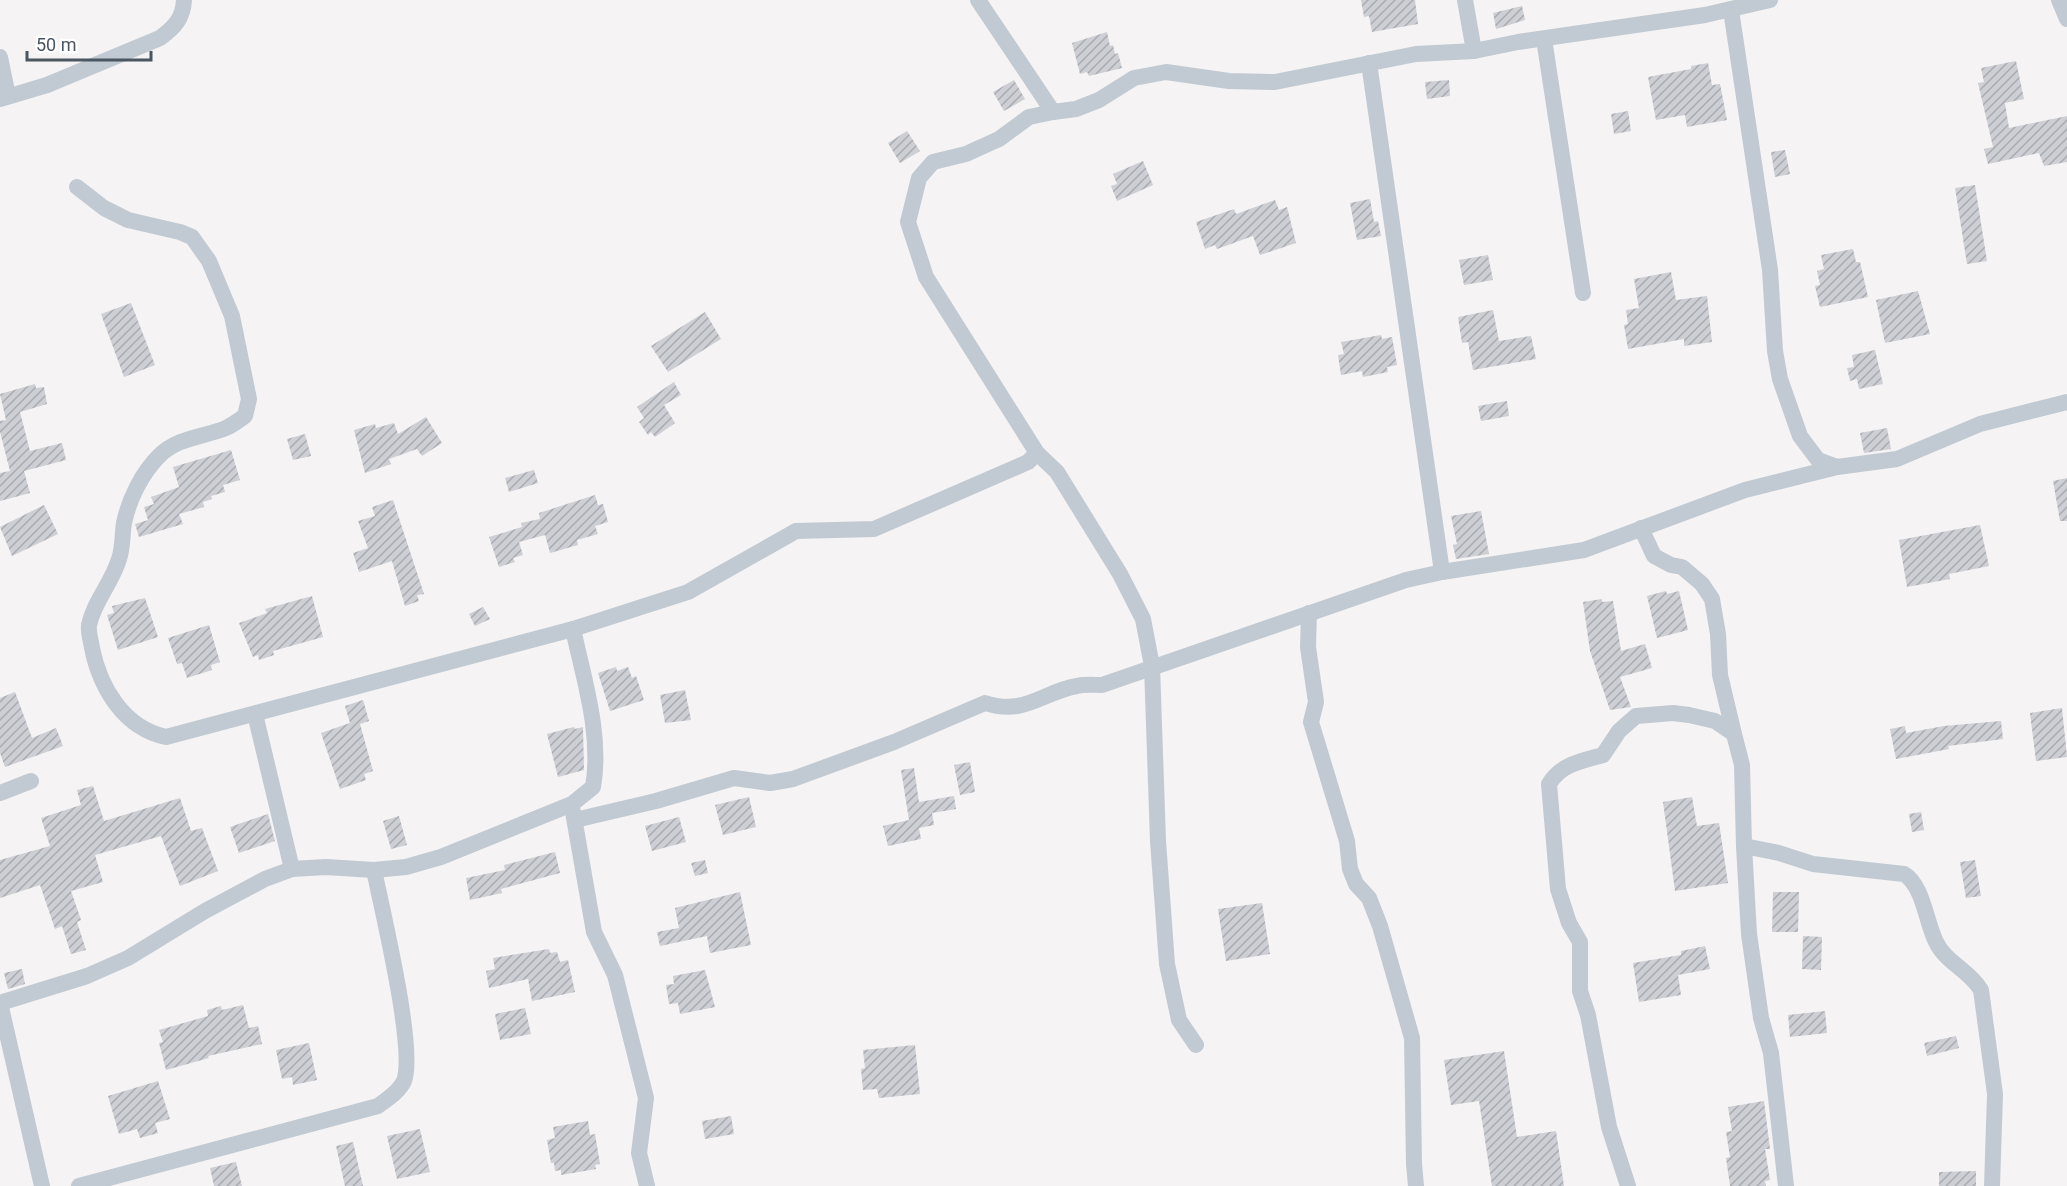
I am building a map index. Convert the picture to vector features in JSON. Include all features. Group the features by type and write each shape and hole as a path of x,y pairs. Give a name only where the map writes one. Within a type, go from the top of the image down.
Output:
{"street":[{"path":"0,57 4,98 47,85 160,38 174,28 183,14 184,0"},
{"path":"978,0 1053,112"},
{"path":"1465,0 1474,51"},
{"path":"1196,1045 1179,1020 1167,964 1158,841 1152,666 1143,619 1120,574 1057,472 1037,453 926,277 908,222 919,178 933,162 966,154 999,139 1029,117 1076,109 1099,100 1134,78 1166,72 1260,83 1416,54 1474,51 1731,10 1770,0"},
{"path":"2059,0 2067,19"},
{"path":"1731,10 1770,270 1775,351 1780,379 1800,436 1818,460 1837,466"},
{"path":"1544,39 1583,293"},
{"path":"1369,63 1442,572"},
{"path":"77,187 104,208 128,220 192,237 208,261 232,316 249,399 245,416 227,428 190,437 161,454 139,482 124,522 121,556 114,577 94,609 89,628 95,663 106,692 130,718 149,733 166,737 573,629 688,592 796,531 874,529 1028,462 1037,453"},
{"path":"42,1186 0,1003 87,976 128,958 265,879 292,869 326,867 374,870 406,867 574,812 656,801 734,778 770,783 793,779 894,742 985,703 998,707 1024,706 1076,686 1102,685 1406,580 1442,572 1584,550 1746,490 1837,466 1897,459 1980,424 2067,402"},
{"path":"1641,528 1654,556 1671,565 1682,567 1702,584 1712,599 1718,634 1720,675 1742,765 1749,934 1761,1018 1771,1053 1786,1186"},
{"path":"1309,613 1308,647 1316,702 1311,722 1347,842 1350,869 1356,884 1369,898 1380,926 1412,1038 1416,1186"},
{"path":"573,629 591,711 598,762 593,787 574,812 594,933 615,975 646,1098 639,1153 647,1186"},
{"path":"1628,1186 1609,1127 1588,1015 1580,991 1580,942 1569,923 1558,890 1549,784 1556,773 1573,763 1603,755 1620,731 1636,716 1673,713 1689,715 1715,721 1734,734"},
{"path":"255,714 292,869"},
{"path":"0,793 31,781"},
{"path":"1744,846 1779,853 1813,864 1904,874 1912,878 1936,942 1944,954 1974,979 1981,990 1995,1094 1992,1186"},
{"path":"79,1186 378,1106 395,1094 404,1081 406,1041 374,870"}],"building":[{"path":"1361,0 1415,0 1418,24 1372,32 1369,16 1364,17"},
{"path":"1522,6 1525,20 1496,29 1493,13"},
{"path":"1107,32 1110,46 1113,45 1115,54 1118,53 1122,68 1089,76 1087,72 1080,74 1072,43"},
{"path":"2016,61 2024,99 2005,103 2009,128 2067,116 2067,162 2044,166 2039,153 1988,164 1984,149 1993,147 1978,83 1984,82 1981,68"},
{"path":"1708,63 1712,85 1720,84 1727,120 1687,127 1685,115 1656,120 1648,77 1691,69 1691,66"},
{"path":"1014,80 1025,99 1004,111 993,92"},
{"path":"1449,80 1450,96 1427,99 1425,82"},
{"path":"1628,111 1631,131 1614,134 1611,114"},
{"path":"907,131 920,151 900,163 888,143"},
{"path":"1785,150 1790,174 1775,177 1771,152"},
{"path":"1143,161 1153,185 1117,201 1111,186 1117,184 1113,174"},
{"path":"1975,185 1987,261 1967,264 1955,188"},
{"path":"1370,199 1374,222 1378,221 1381,236 1357,240 1350,203"},
{"path":"1275,200 1279,210 1287,207 1296,243 1260,255 1253,236 1217,249 1215,245 1205,249 1196,222 1234,209 1236,214"},
{"path":"1853,249 1856,262 1860,262 1868,297 1820,307 1815,286 1820,285 1817,271 1824,269 1821,255"},
{"path":"1488,255 1493,280 1464,285 1459,260"},
{"path":"1671,272 1676,300 1707,296 1712,342 1684,346 1684,339 1628,349 1624,325 1628,324 1626,310 1639,308 1634,279"},
{"path":"1918,291 1930,334 1885,343 1876,300"},
{"path":"131,303 155,365 124,377 101,314"},
{"path":"1493,310 1499,341 1531,336 1536,359 1473,370 1468,342 1462,343 1458,317"},
{"path":"705,312 721,339 668,372 651,346"},
{"path":"1381,335 1382,339 1392,337 1397,365 1387,367 1388,372 1363,377 1362,371 1341,375 1338,355 1344,354 1341,342"},
{"path":"1875,350 1883,384 1859,389 1857,379 1850,381 1847,368 1854,367 1852,355"},
{"path":"674,382 681,395 664,405 675,423 655,437 651,432 648,435 639,422 644,418 637,407"},
{"path":"35,384 36,388 44,387 47,404 20,412 30,451 62,443 66,460 24,471 30,493 0,501 0,473 10,471 0,432 0,421 6,420 0,394"},
{"path":"1507,401 1509,416 1481,421 1478,406"},
{"path":"426,417 442,443 422,456 417,449 389,459 391,464 365,473 354,430 375,424 376,428 394,423 398,434"},
{"path":"1887,428 1891,449 1864,453 1860,433"},
{"path":"305,434 311,456 293,460 287,439"},
{"path":"231,450 240,480 223,485 225,492 211,496 212,499 203,502 204,507 179,514 183,524 139,537 135,524 148,520 144,507 154,504 151,497 179,487 173,467"},
{"path":"534,470 538,483 509,492 505,478"},
{"path":"2067,478 2067,521 2060,521 2053,481"},
{"path":"595,495 598,505 603,504 608,522 595,526 598,534 577,540 578,545 550,553 545,535 519,542 523,555 513,558 515,562 499,567 489,537 522,527 521,523 540,519 539,513"},
{"path":"393,500 424,594 417,595 419,601 405,606 392,561 359,572 353,553 368,548 358,521 375,516 372,507"},
{"path":"44,505 58,534 12,556 0,527"},
{"path":"1481,511 1489,554 1456,559 1453,545 1457,544 1451,516"},
{"path":"1980,525 1989,566 1949,574 1950,579 1907,587 1899,540"},
{"path":"1666,591 1667,594 1679,591 1688,630 1657,638 1647,596"},
{"path":"312,596 323,637 273,651 274,655 259,660 258,655 253,657 239,623 267,613 265,609"},
{"path":"145,598 158,637 118,650 107,615 114,613 112,606"},
{"path":"1602,599 1602,602 1613,601 1621,651 1645,644 1652,668 1620,677 1631,707 1610,710 1590,651 1583,602"},
{"path":"483,607 490,619 475,626 469,614"},
{"path":"209,625 220,662 211,665 212,670 187,678 182,663 177,664 168,638"},
{"path":"616,667 617,671 628,667 632,678 636,676 644,700 610,711 598,673"},
{"path":"685,690 691,720 665,723 660,695"},
{"path":"15,692 32,738 56,728 63,746 5,767 0,753 0,698"},
{"path":"363,700 369,721 360,724 373,771 364,774 366,780 340,789 321,733 350,723 345,706"},
{"path":"2062,708 2067,757 2036,761 2030,713"},
{"path":"2001,721 2003,739 1948,746 1949,749 1896,759 1890,729 1905,726 1906,733 1944,726"},
{"path":"574,727 575,729 583,727 584,770 558,777 547,734"},
{"path":"970,762 975,792 960,795 954,765"},
{"path":"914,768 919,802 954,796 956,809 932,813 934,825 919,828 921,839 888,846 883,826 909,820 901,770"},
{"path":"93,786 104,821 180,798 191,831 202,828 218,871 180,886 161,836 95,855 103,882 71,891 81,920 77,922 86,950 71,954 62,926 55,929 40,885 0,898 0,860 50,846 41,818 81,805 77,790"},
{"path":"749,797 756,827 723,835 715,805"},
{"path":"1692,797 1697,826 1719,823 1728,883 1675,891 1663,802"},
{"path":"1921,812 1924,830 1912,832 1909,814"},
{"path":"268,814 275,841 239,853 230,827"},
{"path":"399,816 407,845 391,849 383,821"},
{"path":"679,817 686,842 652,851 645,826"},
{"path":"555,852 560,873 501,889 502,893 470,900 466,878 505,870 504,865"},
{"path":"705,860 708,873 695,876 691,863"},
{"path":"1975,860 1981,896 1966,898 1960,862"},
{"path":"740,892 751,945 710,953 707,936 660,946 657,932 679,928 675,908"},
{"path":"1773,892 1799,892 1798,932 1772,932"},
{"path":"1262,903 1270,954 1226,961 1218,909"},
{"path":"1803,936 1822,937 1821,970 1802,969"},
{"path":"1705,946 1710,969 1678,975 1681,995 1639,1002 1633,963 1681,955 1681,951"},
{"path":"549,949 550,953 557,952 560,962 568,960 575,992 532,1001 528,979 489,988 486,971 495,969 493,958"},
{"path":"22,969 25,984 8,989 4,973"},
{"path":"705,970 715,1007 680,1014 678,1003 669,1004 666,985 674,984 673,976"},
{"path":"243,1005 249,1028 258,1026 262,1044 208,1056 209,1058 166,1070 159,1043 163,1042 159,1030 208,1016 207,1010 221,1006 222,1010"},
{"path":"525,1008 531,1034 500,1040 495,1014"},
{"path":"1825,1011 1827,1033 1790,1037 1788,1015"},
{"path":"1956,1036 1959,1048 1927,1056 1924,1043"},
{"path":"309,1043 317,1080 293,1085 292,1077 282,1079 276,1050"},
{"path":"915,1045 920,1094 879,1098 877,1089 863,1090 861,1069 865,1068 863,1050"},
{"path":"1504,1051 1517,1137 1556,1131 1564,1186 1492,1186 1479,1101 1451,1105 1444,1060"},
{"path":"158,1081 170,1119 155,1123 158,1133 140,1138 137,1129 119,1134 108,1096"},
{"path":"1764,1101 1770,1149 1765,1149 1770,1180 1765,1181 1766,1186 1730,1186 1726,1158 1730,1157 1726,1132 1732,1131 1728,1107"},
{"path":"731,1116 734,1134 705,1139 702,1121"},
{"path":"588,1121 590,1135 595,1134 600,1164 595,1165 596,1169 561,1175 561,1170 555,1171 554,1163 551,1163 547,1140 555,1138 553,1127"},
{"path":"420,1129 430,1172 397,1179 387,1136"},
{"path":"353,1142 363,1186 345,1186 336,1146"},
{"path":"236,1162 242,1186 214,1186 210,1168"},
{"path":"1976,1171 1976,1186 1939,1186 1939,1172"}]}
